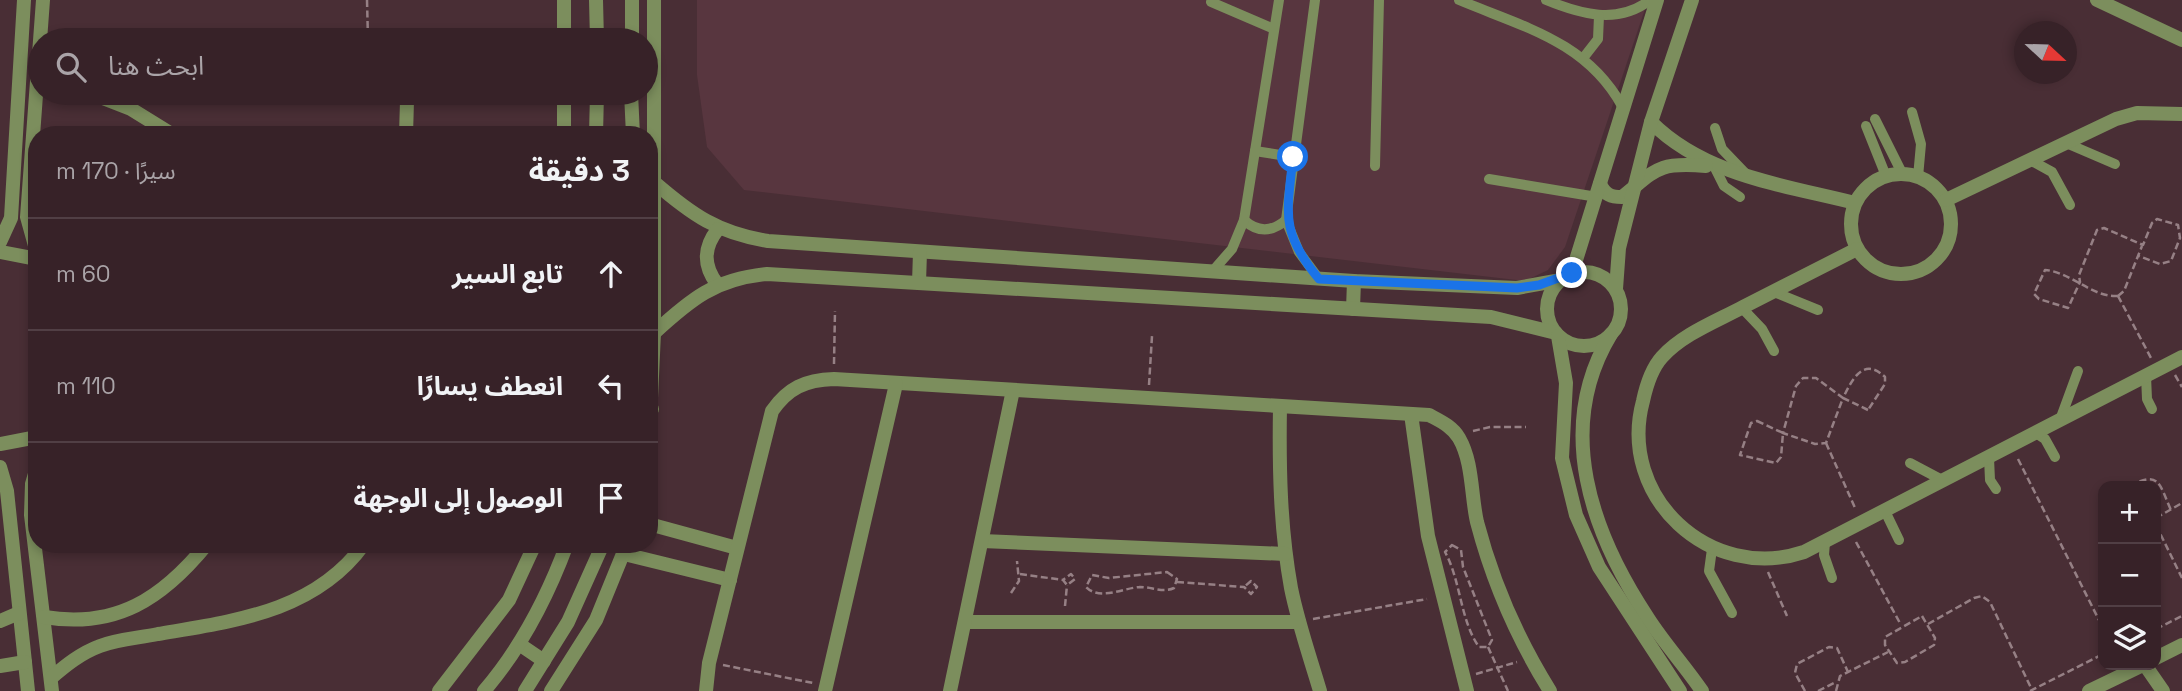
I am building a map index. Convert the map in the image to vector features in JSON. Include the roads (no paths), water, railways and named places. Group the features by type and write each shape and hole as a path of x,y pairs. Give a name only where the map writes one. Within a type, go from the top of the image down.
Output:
{"street":[{"path":"0,242 10,218 24,0"},
{"path":"41,28 43,0"},
{"path":"564,0 564,28"},
{"path":"596,0 597,28"},
{"path":"632,0 632,28"},
{"path":"652,28 654,0"},
{"path":"1657,0 1622,106 1599,190 1566,276 1553,288 1547,311 1557,335 1566,383 1562,458 1576,515 1605,577 1680,691"},
{"path":"1692,0 1651,122 1619,248 1616,289 1621,304 1619,320 1588,381 1583,408 1583,451 1592,505 1618,570 1649,619 1702,691"},
{"path":"2097,0 2182,40"},
{"path":"35,126 37,105"},
{"path":"121,105 158,126"},
{"path":"406,126 407,105"},
{"path":"564,105 564,126"},
{"path":"596,126 597,105"},
{"path":"632,105 633,126"},
{"path":"650,105 651,126"},
{"path":"1946,200 2116,119 2137,113 2182,114"},
{"path":"1651,122 1685,152 1714,166 1855,203"},
{"path":"1599,190 1612,197 1622,197 1651,171 1667,167 1714,166"},
{"path":"1902,173 1918,177 1934,186 1946,200 1951,215 1947,246 1926,268 1911,274 1880,270 1867,261 1857,249 1851,226 1855,203 1874,182 1886,176 1902,173"},
{"path":"658,186 687,211 718,229 768,241 1212,273 1517,288 1588,272 1604,277 1616,289"},
{"path":"28,206 28,221"},
{"path":"10,218 19,223 27,217"},
{"path":"717,284 706,263 706,250 718,229"},
{"path":"1857,249 1687,336 1660,359 1647,385 1639,417 1638,449 1646,481 1662,509 1685,532 1712,549 1743,558 1783,559 1825,542 2182,358"},
{"path":"0,252 28,257"},
{"path":"919,283 920,252"},
{"path":"658,329 687,303 717,284 741,276 767,274 1491,317 1557,335 1579,346 1591,345 1611,334"},
{"path":"1353,309 1354,281"},
{"path":"706,691 709,663 772,411 784,394 802,383 834,379 1429,415 1446,424 1458,437 1465,454 1474,509 1488,563 1508,614 1550,691"},
{"path":"826,689 896,384"},
{"path":"950,691 1013,390"},
{"path":"1280,406 1278,478 1285,554 1299,622 1320,691"},
{"path":"1411,414 1424,512 1441,596 1465,684"},
{"path":"0,444 28,439"},
{"path":"0,467 7,491 28,691"},
{"path":"658,526 737,548"},
{"path":"982,541 1285,554"},
{"path":"36,553 52,685"},
{"path":"44,617 71,621 97,620 123,614 162,588 198,553"},
{"path":"52,685 74,659 101,646 254,617 285,606 313,591 339,571 356,553"},
{"path":"439,691 509,600 531,553"},
{"path":"484,691 540,609 563,553"},
{"path":"525,691 588,584 600,553"},
{"path":"551,691 596,620 624,553"},
{"path":"639,553 730,580"},
{"path":"0,621 19,613"},
{"path":"123,614 130,639"},
{"path":"965,622 1299,622"},
{"path":"519,643 544,662"},
{"path":"2161,656 2182,645"},
{"path":"0,666 25,662"},
{"path":"2089,691 2133,670"},
{"path":"2148,670 2163,691"}],"lane":[{"path":"1212,273 1232,249 1244,220 1279,0"},
{"path":"1315,0 1286,220 1299,252 1319,279"},
{"path":"1375,166 1379,0"},
{"path":"1459,0 1562,43 1584,57 1599,72 1622,106"},
{"path":"1546,0 1574,11 1599,16 1622,13 1650,0"},
{"path":"1211,2 1274,29"},
{"path":"1584,57 1598,39 1599,16"},
{"path":"1912,111 1921,144 1918,177"},
{"path":"1886,176 1870,123 1902,173"},
{"path":"1714,128 1723,149 1748,176"},
{"path":"2066,144 2115,164"},
{"path":"1255,151 1293,157"},
{"path":"2030,160 2052,172 2070,205"},
{"path":"1714,166 1724,186 1740,197"},
{"path":"1489,178 1599,190"},
{"path":"1244,220 1260,230 1279,227 1286,220"},
{"path":"1774,292 1818,310"},
{"path":"1742,308 1762,328 1774,351"},
{"path":"2060,421 2078,371"},
{"path":"2152,373 2147,399 2152,409"},
{"path":"2036,433 2045,439 2055,457"},
{"path":"1989,458 1990,480 1996,489"},
{"path":"1910,463 1944,481"},
{"path":"1885,511 1899,540"},
{"path":"1825,542 1826,567 1832,578"},
{"path":"1712,549 1709,571 1732,613"}]}
